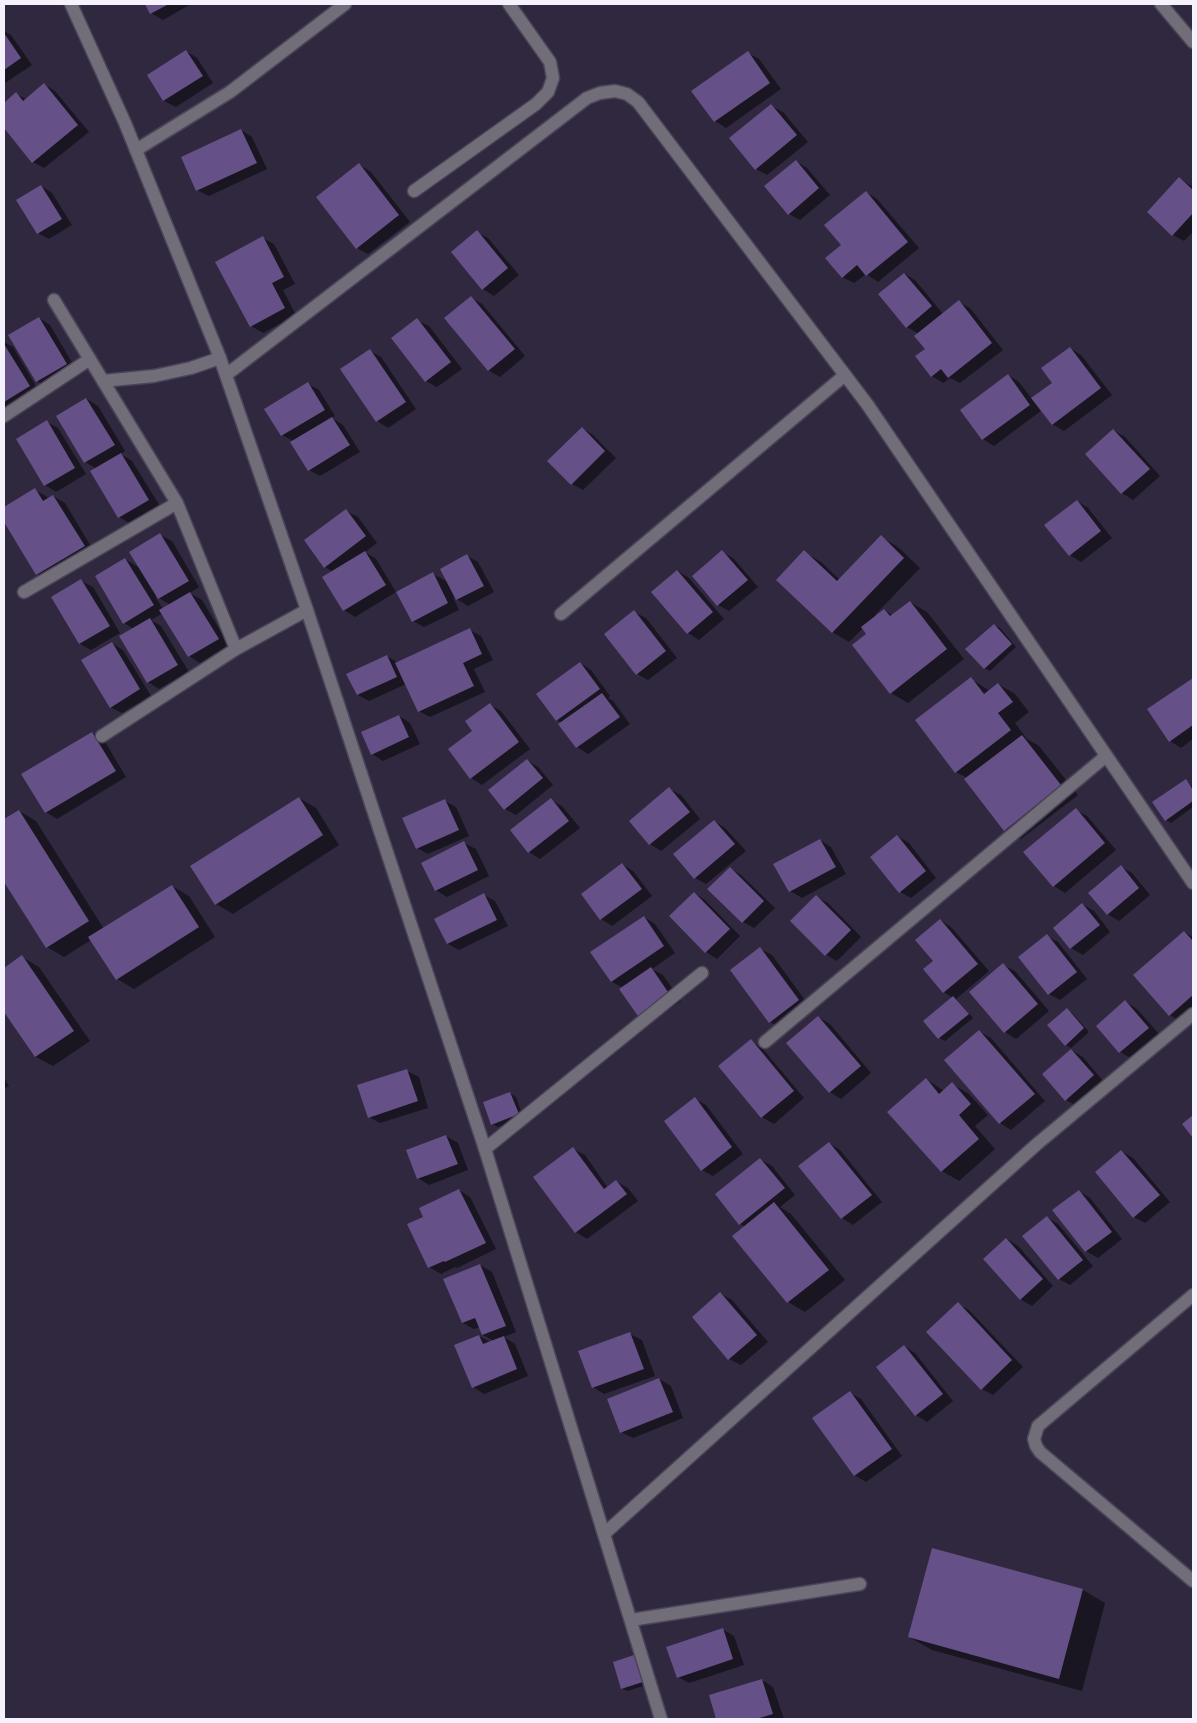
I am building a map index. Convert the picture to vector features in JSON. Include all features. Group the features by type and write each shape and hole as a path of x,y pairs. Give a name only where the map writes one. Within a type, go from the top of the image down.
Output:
{"street":[{"path":"71,4 136,150 215,360 226,375 302,613 485,1149 661,1719"},
{"path":"136,150 230,92 345,4"},
{"path":"414,191 536,104 548,92 553,78 550,62 509,4"},
{"path":"1161,4 1193,42"},
{"path":"226,375 587,98 600,93 615,91 628,94 638,102 867,404 1193,883"},
{"path":"54,300 177,503 236,649"},
{"path":"4,416 90,359"},
{"path":"103,381 154,376 191,368 215,360"},
{"path":"561,614 845,375"},
{"path":"24,592 177,503"},
{"path":"102,736 236,649 302,613"},
{"path":"765,1042 1106,756"},
{"path":"485,1149 702,973"},
{"path":"604,1534 1037,1144 1193,1014"},
{"path":"1193,1295 1038,1426 1034,1439 1040,1452 1193,1581"},
{"path":"631,1620 860,1584"}],"building":[{"path":"145,4 169,4 150,14"},
{"path":"4,33 21,58 4,70"},
{"path":"186,50 203,76 163,101 147,75"},
{"path":"748,51 770,83 714,122 691,91"},
{"path":"44,83 78,125 32,163 4,128 4,103 16,92 23,101"},
{"path":"771,104 797,135 755,170 729,138"},
{"path":"241,129 257,163 196,191 181,157"},
{"path":"796,160 819,188 788,215 764,186"},
{"path":"359,163 399,215 356,249 316,197"},
{"path":"1179,177 1193,190 1193,213 1172,236 1147,212"},
{"path":"41,185 62,219 37,234 16,200"},
{"path":"866,191 908,242 866,276 857,265 842,278 825,258 841,245 824,225"},
{"path":"477,230 508,268 482,290 451,252"},
{"path":"263,236 284,277 272,283 285,308 250,327 215,262"},
{"path":"904,273 932,306 906,328 878,294"},
{"path":"471,296 515,349 488,371 444,318"},
{"path":"959,300 992,343 948,378 941,369 931,377 915,356 925,349 914,336"},
{"path":"39,317 67,364 36,382 8,335"},
{"path":"417,318 451,362 425,382 391,338"},
{"path":"4,344 30,386 4,402"},
{"path":"1070,347 1101,388 1052,425 1031,398 1052,383 1041,368"},
{"path":"370,349 406,402 376,422 340,369"},
{"path":"1008,374 1030,405 982,440 960,410"},
{"path":"308,382 325,410 281,436 264,409"},
{"path":"86,398 115,445 84,463 56,416"},
{"path":"332,417 350,445 308,471 290,442"},
{"path":"47,420 75,468 44,486 16,439"},
{"path":"582,427 605,451 571,485 547,461"},
{"path":"1113,429 1150,469 1121,494 1085,454"},
{"path":"121,453 149,500 118,518 90,471"},
{"path":"35,488 43,501 53,495 85,546 36,575 4,522 4,507"},
{"path":"1077,500 1101,531 1069,556 1044,525"},
{"path":"346,509 366,536 324,568 304,540"},
{"path":"160,533 189,581 158,599 129,552"},
{"path":"881,535 904,558 832,633 776,580 804,550 837,581"},
{"path":"722,550 748,580 717,606 692,576"},
{"path":"365,551 386,585 343,611 322,577"},
{"path":"467,554 484,586 456,600 440,569"},
{"path":"125,558 154,605 123,624 95,576"},
{"path":"677,570 713,612 687,634 651,592"},
{"path":"433,572 448,603 412,622 396,592"},
{"path":"81,579 110,626 79,644 51,597"},
{"path":"190,592 219,639 188,657 159,610"},
{"path":"910,601 947,649 890,694 852,645 866,634 861,627 884,609 890,616"},
{"path":"634,610 666,651 636,675 604,634"},
{"path":"150,618 178,665 147,683 119,636"},
{"path":"994,624 1012,644 984,669 965,649"},
{"path":"470,628 482,654 463,663 474,686 418,712 395,663"},
{"path":"112,642 140,689 110,708 81,660"},
{"path":"387,655 397,677 357,695 346,674"},
{"path":"580,662 600,689 556,721 536,694"},
{"path":"971,677 984,694 998,683 1013,702 998,713 1011,730 955,773 915,720"},
{"path":"1193,678 1193,725 1169,742 1147,709"},
{"path":"602,693 620,717 576,748 558,724"},
{"path":"490,703 519,742 470,779 448,749 472,731 465,721"},
{"path":"399,715 409,737 371,755 361,732"},
{"path":"92,732 116,771 45,813 21,774"},
{"path":"1022,735 1061,785 1004,831 964,779"},
{"path":"527,759 543,778 504,810 488,790"},
{"path":"1186,779 1193,790 1193,801 1165,821 1152,802"},
{"path":"669,787 690,812 649,845 629,821"},
{"path":"299,797 323,835 215,905 190,866"},
{"path":"551,798 569,821 528,853 510,830"},
{"path":"445,799 459,830 416,849 402,818"},
{"path":"1076,808 1105,843 1053,887 1023,852"},
{"path":"19,810 89,921 46,948 4,882 4,819"},
{"path":"714,820 735,844 694,879 673,854"},
{"path":"897,835 926,871 899,893 870,857"},
{"path":"820,839 836,867 789,892 773,864"},
{"path":"464,841 478,870 435,891 421,863"},
{"path":"622,863 642,889 600,920 581,894"},
{"path":"1121,865 1139,888 1107,915 1088,893"},
{"path":"730,867 764,901 742,923 707,889"},
{"path":"172,885 199,927 116,980 88,937"},
{"path":"694,892 730,929 705,953 669,916"},
{"path":"484,893 497,920 447,944 434,919"},
{"path":"816,895 851,930 825,956 790,921"},
{"path":"1082,903 1100,925 1070,949 1053,928"},
{"path":"644,916 664,946 611,982 590,952"},
{"path":"940,919 978,964 943,993 923,969 933,961 915,940"},
{"path":"1184,931 1193,941 1193,995 1169,1016 1133,975"},
{"path":"1047,934 1077,972 1048,995 1018,957"},
{"path":"760,947 799,1000 769,1023 730,970"},
{"path":"22,955 74,1031 35,1057 4,1012 4,968"},
{"path":"1003,963 1038,1004 1004,1033 969,992"},
{"path":"651,967 670,995 638,1016 619,989"},
{"path":"953,996 969,1014 938,1039 923,1021"},
{"path":"1125,1000 1149,1028 1119,1053 1096,1026"},
{"path":"1067,1008 1084,1028 1065,1046 1047,1025"},
{"path":"818,1016 861,1066 829,1093 786,1043"},
{"path":"979,1030 1035,1094 999,1124 944,1060"},
{"path":"751,1039 794,1091 761,1118 718,1066"},
{"path":"1071,1049 1094,1075 1065,1101 1042,1074"},
{"path":"407,1069 418,1101 368,1118 357,1085"},
{"path":"926,1078 939,1094 952,1082 971,1104 959,1115 979,1139 941,1172 887,1112"},
{"path":"510,1092 519,1114 491,1125 483,1102"},
{"path":"695,1097 732,1147 701,1171 664,1121"},
{"path":"1193,1115 1193,1138 1182,1124"},
{"path":"446,1135 458,1164 417,1179 406,1150"},
{"path":"829,1142 872,1195 841,1219 798,1166"},
{"path":"573,1147 604,1189 616,1180 627,1194 575,1233 533,1177"},
{"path":"1121,1150 1160,1195 1133,1218 1095,1172"},
{"path":"760,1158 785,1188 739,1225 715,1194"},
{"path":"459,1189 486,1243 428,1268 407,1224 423,1217 419,1208"},
{"path":"1079,1190 1112,1232 1085,1252 1052,1210"},
{"path":"774,1202 829,1270 787,1303 732,1236"},
{"path":"1047,1216 1083,1260 1058,1280 1022,1236"},
{"path":"1006,1238 1043,1279 1020,1300 983,1259"},
{"path":"480,1264 506,1326 482,1335 475,1318 462,1323 443,1279"},
{"path":"720,1292 757,1335 728,1360 692,1317"},
{"path":"958,1302 1012,1360 981,1390 926,1332"},
{"path":"630,1332 644,1369 592,1388 578,1351"},
{"path":"479,1335 483,1344 504,1336 517,1369 472,1388 454,1345"},
{"path":"904,1345 943,1394 915,1416 876,1367"},
{"path":"659,1378 673,1412 620,1433 607,1399"},
{"path":"850,1391 892,1449 854,1476 812,1418"},
{"path":"932,1548 1083,1589 1059,1679 908,1637"},
{"path":"723,1628 733,1659 677,1678 666,1647"},
{"path":"637,1654 646,1681 621,1689 613,1662"},
{"path":"762,1679 773,1714 756,1719 716,1719 709,1695"}]}
